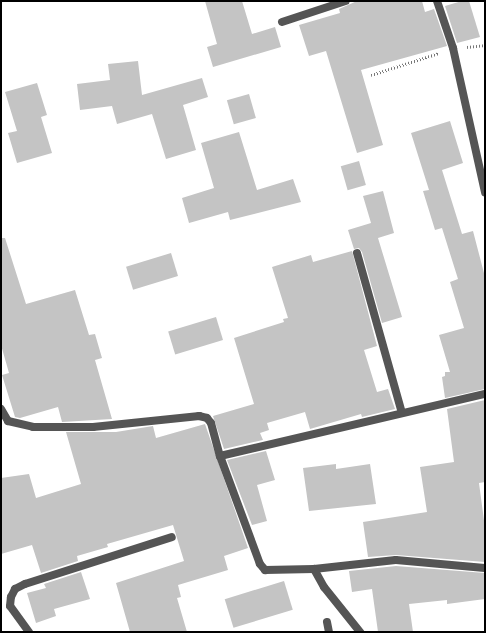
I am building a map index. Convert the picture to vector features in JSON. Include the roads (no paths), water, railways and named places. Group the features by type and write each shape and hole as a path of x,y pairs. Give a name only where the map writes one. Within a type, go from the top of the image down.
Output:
{"street":[{"path":"282,22 346,1"},
{"path":"437,1 453,48 485,192"},
{"path":"357,253 402,413"},
{"path":"220,456 326,433 402,413 485,394"},
{"path":"1,409 8,421 33,427 92,427 199,416 206,418 211,423 220,456 260,564 265,570 314,569 396,560 485,568"},
{"path":"29,632 10,606 11,597 15,589 25,584 172,537"},
{"path":"314,569 324,587 360,632"},
{"path":"327,622 329,632"}]}
